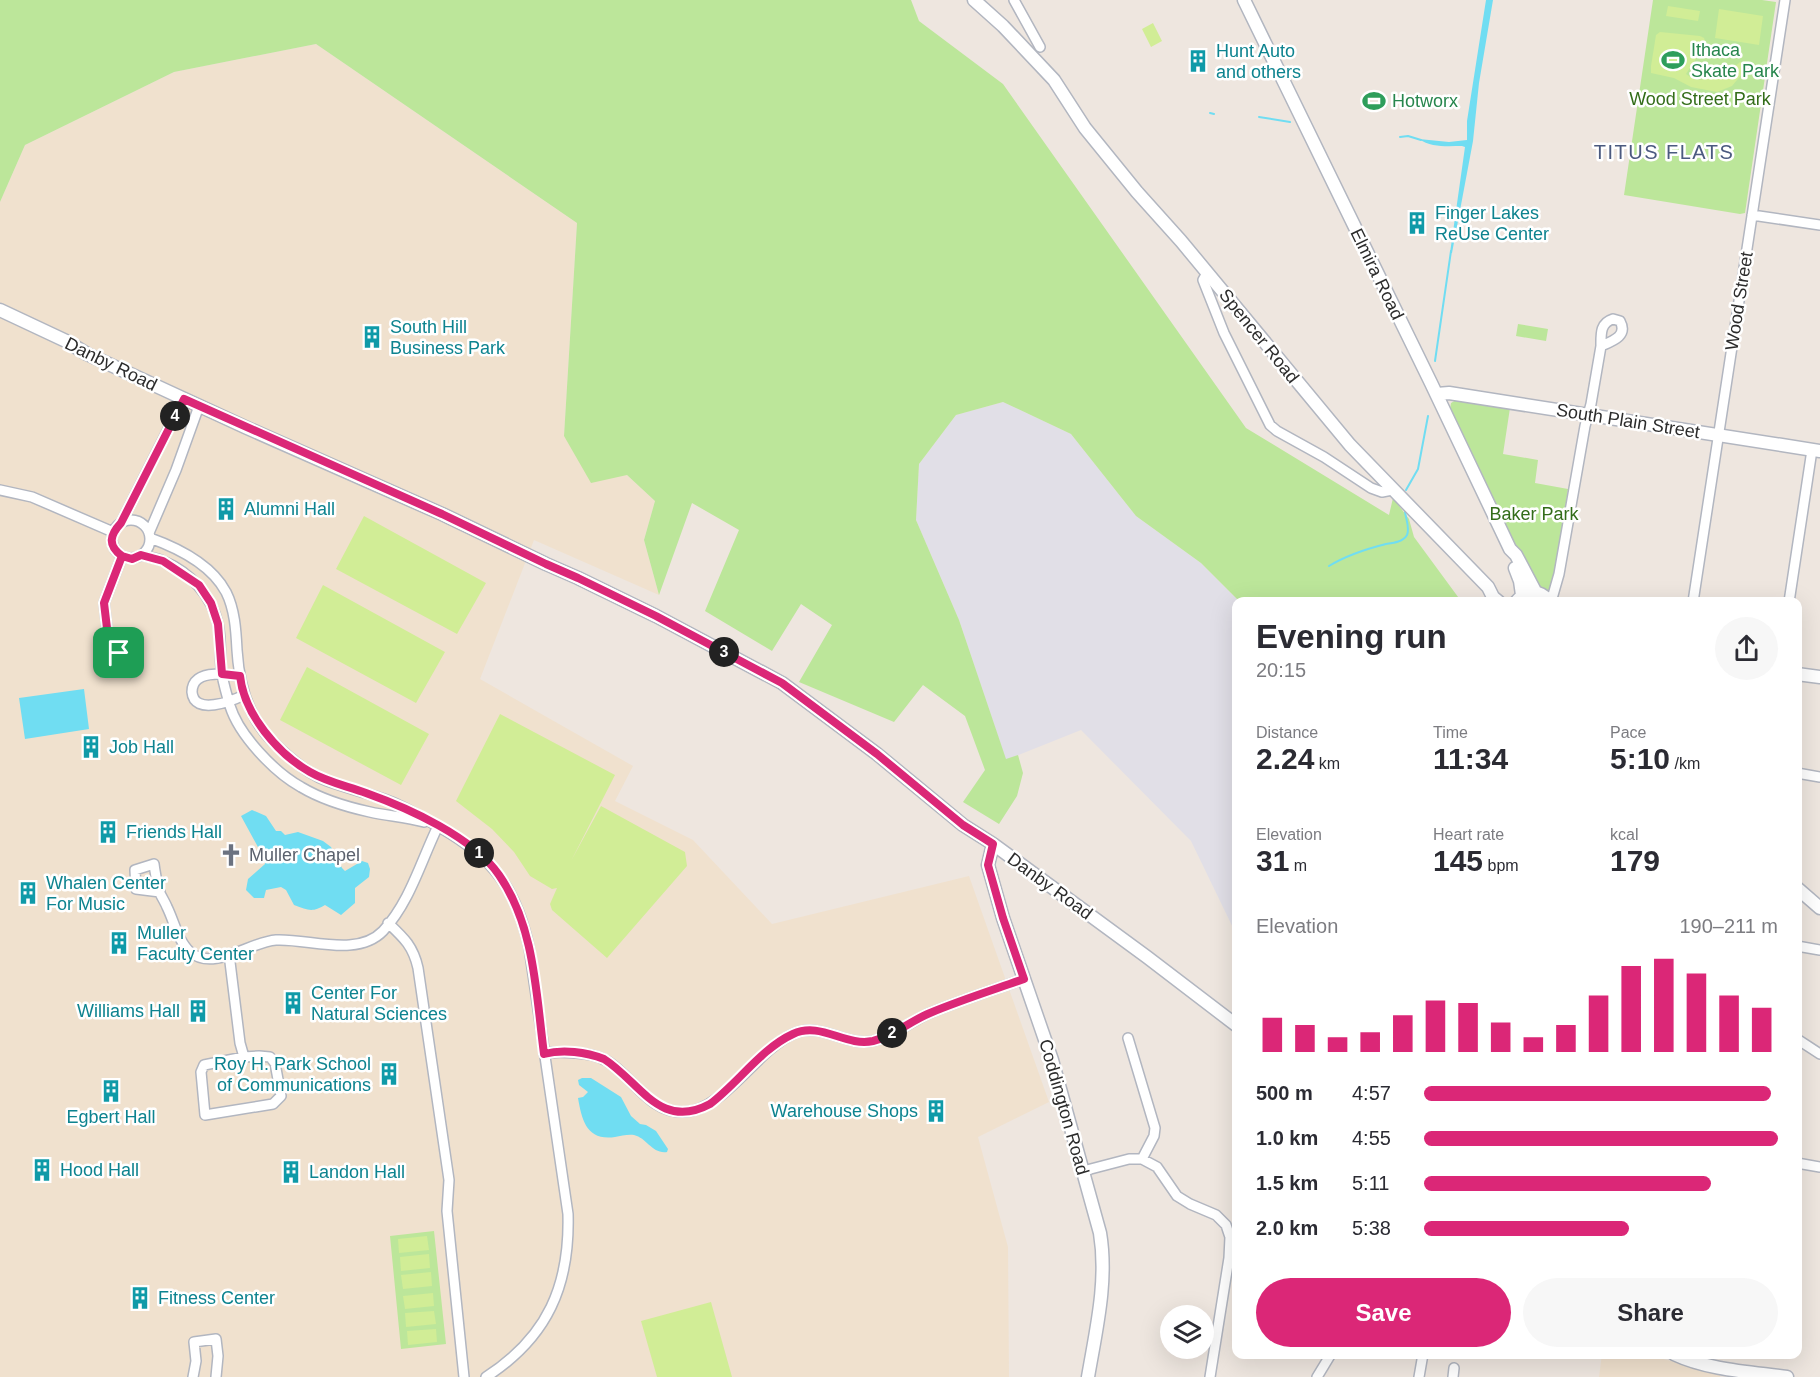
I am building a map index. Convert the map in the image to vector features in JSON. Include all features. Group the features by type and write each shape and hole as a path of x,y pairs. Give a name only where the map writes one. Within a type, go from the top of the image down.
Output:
{"street":[{"name":"Spencer Road","path":"974,0 1004,26 1046,71 1063,92 1085,128 1350,445 1488,587 1493,597"},
{"path":"1014,0 1040,48"},
{"name":"Elmira Road","path":"1244,0 1437,394 1510,549 1520,581 1518,597"},
{"name":"Wood Street","path":"1694,597 1785,0"},
{"path":"1752,215 1820,225"},
{"path":"1207,273 1203,280 1206,291 1224,333 1270,425 1371,488 1382,492 1392,490"},
{"name":"Danby Road","path":"0,310 66,341 87,354 199,406 442,514 578,578 656,616 782,683 877,754 963,825 993,844 1232,1022"},
{"path":"1552,597 1556,585 1601,346"},
{"name":"South Plain Street","path":"1437,394 1449,393 1816,450"},
{"path":"184,399 121,523 113,532 112,544 117,553 122,556 132,559 147,549 149,536 199,406"},
{"path":"1790,597 1816,450"},
{"path":"0,490 32,497 113,532"},
{"path":"121,523 129,520 137,521 144,526 149,536 197,561 226,591 236,630 244,695 256,719 271,740 309,772 327,781 394,803 464,841 499,874 512,896 529,947 568,1214 569,1240 564,1274 552,1306 532,1336 504,1364 486,1377"},
{"name":"Elmira Road","path":"1510,549 1516,555 1535,591"},
{"path":"141,555 163,561 199,585 211,603 218,624 222,674 229,703 238,724 253,746 278,770 300,787 329,800 370,812 438,826"},
{"path":"109,645 104,603 122,556"},
{"name":"Spencer Road","path":"1488,587 1513,597"},
{"path":"1522,597 1535,591 1546,597"},
{"path":"240,676 222,674 208,675 198,679 192,687 193,696 199,703 206,705 229,703 244,695"},
{"path":"1802,675 1820,677"},
{"path":"1802,774 1820,777"},
{"path":"160,892 181,940 190,951 204,960 215,959 275,940 335,946 356,944 382,932 404,901 438,826"},
{"name":"Coddington Road","path":"993,844 988,865 1003,918 1052,1060 1100,1233 1103,1258 1088,1377"},
{"path":"1802,892 1820,908"},
{"path":"388,924 411,946 418,968 449,1180 447,1211 464,1377"},
{"path":"1802,947 1820,950"},
{"path":"230,954 240,1043 244,1057"},
{"path":"544,1054 566,1052 599,1057 613,1066 655,1104 670,1110 688,1112 701,1109 714,1101 776,1044 798,1032 816,1030 850,1040 870,1042 890,1035 928,1014 1024,979"},
{"path":"1128,1038 1155,1128 1154,1136 1142,1159"},
{"path":"1802,1042 1820,1054"},
{"path":"244,1057 270,1057 275,1063 281,1096 273,1104 205,1115 201,1072 204,1065 244,1057"},
{"path":"1083,1171 1129,1159 1142,1159 1157,1167 1177,1196 1216,1215 1228,1229 1229,1258 1210,1377"},
{"path":"1802,1164 1820,1167"},
{"path":"194,1377 196,1361 194,1342 216,1339 218,1356 216,1377"},
{"path":"1317,1377 1328,1359"},
{"path":"1419,1377 1422,1359"},
{"path":"1686,1359 1714,1366 1787,1377"}],"shaded area":[{"path":"316,44 577,223 564,436 627,475 655,501 644,540 659,595 534,540 480,679 633,766 615,801 693,840 772,924 969,876 1049,1102 978,1137 1008,1247 1009,1377 0,1377 0,202 25,145 174,72"},
{"path":"1003,402 1071,434 1136,516 1201,563 1235,597 1232,597 1232,926 1191,841 1081,730 1006,760 959,620 916,520 919,464 956,415"},
{"path":"1601,1359 1663,1359 1720,1373 1720,1377 1599,1377"}],"green space":[{"path":"0,0 911,0 919,21 1003,84 1246,428 1389,515 1393,498 1409,519 1414,537 1458,597 1235,597 1201,563 1136,516 1071,434 1003,402 956,415 919,464 916,520 959,620 1006,759 1018,755 1023,773 1017,796 999,824 963,802 985,770 965,716 923,685 894,722 799,682 832,625 801,604 772,651 705,611 739,530 692,503 659,595 644,540 655,501 627,475 591,483 564,436 577,223 316,44 174,72 25,145 0,202"},
{"name":"Wood Street Park","path":"1653,0 1776,2 1745,213 1624,195"},
{"path":"1668,6 1700,11 1698,21 1666,16"},
{"path":"1719,9 1763,16 1759,45 1715,38"},
{"path":"1153,23 1162,41 1151,47 1142,29"},
{"name":"Ithaca Skate Park","path":"1660,32 1704,38 1705,48 1686,74 1694,79 1700,80 1715,76 1733,68 1740,62 1747,68 1732,86 1717,92 1691,87 1674,78 1651,73 1656,35"},
{"path":"1518,324 1548,329 1546,341 1516,336"},
{"name":"Baker Park","path":"1456,400 1510,408 1503,454 1538,460 1535,483 1568,489 1555,576 1548,594 1534,583 1450,409 1451,403"},
{"path":"364,516 486,583 457,634 336,569"},
{"path":"323,585 445,652 416,703 296,638"},
{"path":"307,667 429,734 401,785 280,720"},
{"path":"500,714 615,775 571,861 601,806 685,852 687,866 607,958 552,910 550,904 557,888 552,889 530,876 514,852 492,829 456,801"},
{"path":"434,1231 446,1344 401,1349 390,1236"},
{"path":"427,1236 429,1250 399,1253 398,1239"},
{"path":"429,1254 430,1268 401,1271 400,1257"},
{"path":"431,1272 432,1286 403,1289 401,1275"},
{"path":"433,1293 434,1306 405,1309 403,1296"},
{"path":"711,1302 732,1377 657,1377 641,1321"},
{"path":"434,1311 436,1324 406,1327 405,1313"},
{"path":"436,1329 437,1342 408,1345 407,1331"}],"water":[{"path":"1486,0 1493,0 1479,83 1473,141 1452,253 1450,253 1465,147 1434,145 1419,139 1449,142 1467,140 1467,121"},
{"path":"84,689 89,729 25,739 19,698"},
{"path":"252,810 266,816 276,831 281,831 285,835 298,832 323,841 331,847 345,871 362,861 368,863 369,877 355,888 355,903 341,915 325,905 310,910 294,905 286,890 281,887 266,890 264,898 254,898 246,890 248,879 265,864 266,858 241,816"},
{"path":"591,1078 621,1097 631,1116 640,1124 656,1131 668,1149 667,1152 657,1151 643,1139 634,1135 606,1137 592,1132 584,1122 578,1098 588,1092 579,1085 578,1080"}],"waterway":[{"path":"1210,113 1214,114"},
{"path":"1259,117 1290,122"},
{"path":"1400,137 1408,136 1421,140"},
{"path":"1435,361 1451,251"},
{"path":"1406,490 1418,469 1428,416"},
{"path":"1329,566 1357,553 1403,539 1408,529 1405,512"}],"place":[{"name":"Ithaca Skate Park","path":"1673,60"},
{"name":"Hunt Auto and others","path":"1198,61"},
{"name":"Hotworx","path":"1374,101"},
{"name":"Finger Lakes ReUse Center","path":"1417,223"},
{"name":"South Hill Business Park","path":"372,337"},
{"name":"Alumni Hall","path":"226,509"},
{"name":"Job Hall","path":"91,747"},
{"name":"Friends Hall","path":"108,832"},
{"name":"Muller Chapel","path":"231,855"},
{"name":"Whalen Center For Music","path":"28,893"},
{"name":"Muller Faculty Center","path":"119,943"},
{"name":"Center For Natural Sciences","path":"293,1003"},
{"name":"Williams Hall","path":"198,1011"},
{"name":"Roy H. Park School of Communications","path":"389,1074"},
{"name":"Egbert Hall","path":"111,1091"},
{"name":"Warehouse Shops","path":"936,1111"},
{"name":"Hood Hall","path":"42,1170"},
{"name":"Landon Hall","path":"291,1172"},
{"name":"Fitness Center","path":"140,1298"}],"district":[{"name":"TITUS FLATS","path":"1664,152"}],"route":[{"path":"119,653 117,648 109,645 104,603 112,579 122,556 132,559 141,555 163,561 199,585 211,603 218,624 222,674 240,676 247,703 271,740 309,772 327,781 394,803 450,832 476,851 499,874 512,896 525,930 544,1054 551,1052 580,1053 604,1059 655,1104 670,1110 688,1112 710,1104 776,1044 798,1032 816,1030 858,1042 870,1042 890,1035 928,1014 1024,979 988,865 993,844 963,825 877,754 782,683 656,616 578,578 442,514 184,399 121,523 113,532 112,544 117,553 122,556 104,603 109,645 101,654 105,662 111,663 118,659 119,653"}]}
